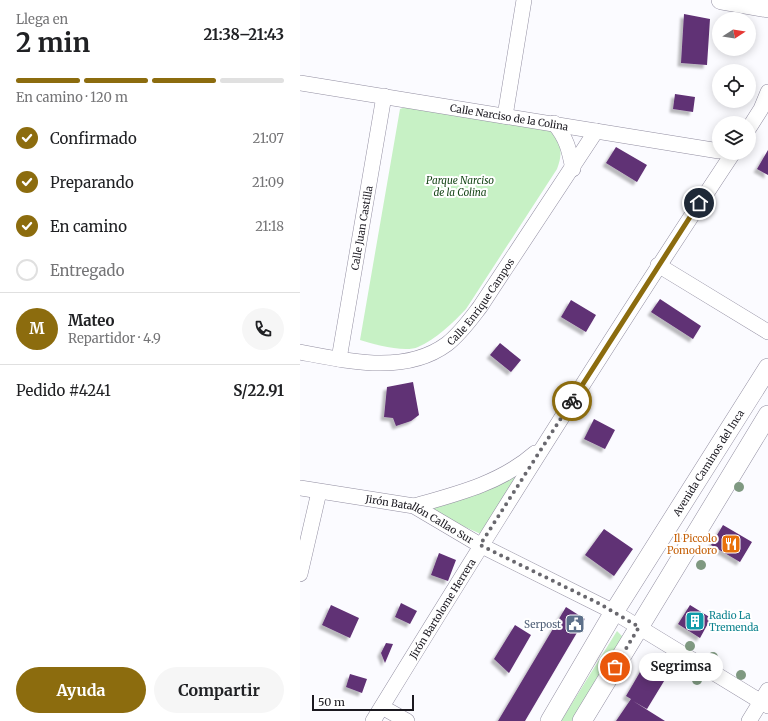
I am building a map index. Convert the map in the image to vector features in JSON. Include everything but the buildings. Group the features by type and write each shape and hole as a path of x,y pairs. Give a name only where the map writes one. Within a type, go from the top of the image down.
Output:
{"main road":[{"path":"721,0 768,8"},
{"name":"Avenida Caminos del Inca","path":"550,721 614,612 768,368"},
{"path":"582,721 768,415"}],"street":[{"path":"505,116 524,0"},
{"name":"Calle Narciso de la Colina","path":"300,83 554,123 712,150"},
{"path":"756,117 768,92"},
{"name":"Calle Juan Castilla","path":"339,359 384,96"},
{"path":"554,123 564,136 569,147 573,169"},
{"name":"Calle Enrique Campos","path":"300,352 339,359 384,364 408,360 428,354 446,344 469,322 480,307 573,169 596,131"},
{"name":"Jirón Bartolome Herrera","path":"374,721 480,545 658,264 727,160"},
{"path":"658,264 768,332"},
{"path":"414,506 464,492 494,480 522,464 546,443"},
{"name":"Jirón Batallón Callao Sur","path":"300,488 414,506 480,545 614,612 766,699"},
{"path":"300,574 319,492"},
{"path":"749,721 766,699"},
{"path":"382,707 407,721"}],"green space":[{"name":"Parque Narciso de la Colina","path":"414,104 545,127 555,136 558,141 560,146 560,157 557,169 466,309 450,325 425,344 412,349 405,349 373,344 360,340 400,109"},
{"path":"521,473 483,535 427,510 473,496"},
{"path":"617,631 626,640 575,721 561,721"}],"way so far":[{"path":"572,401 480,545 600,604 639,627 615,667"}],"place":[{"name":"Il Piccolo Pomodoro","path":"731,544"},
{"name":"Radio La Tremenda","path":"695,621"},
{"name":"Serpost","path":"575,624"},
{"name":"Segrimsa","path":"615,667"}],"route":[{"path":"572,401 658,264 699,203"}]}
